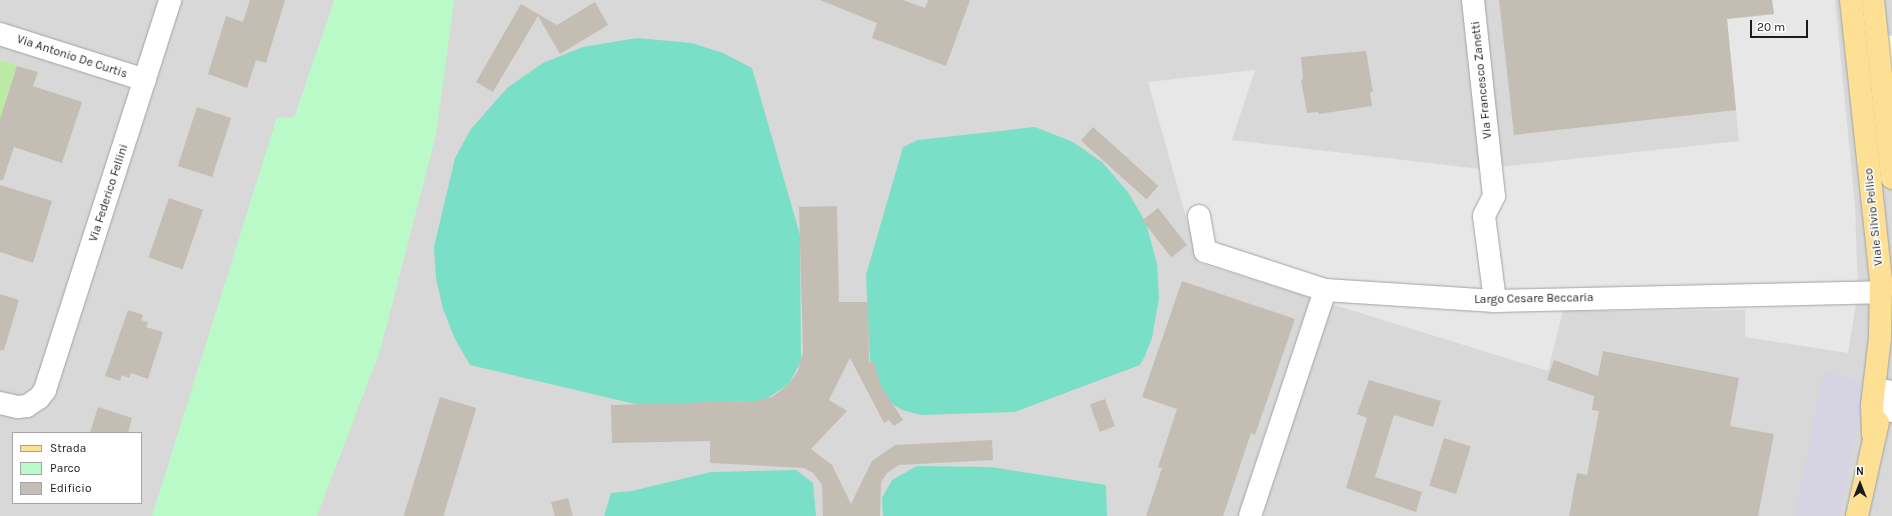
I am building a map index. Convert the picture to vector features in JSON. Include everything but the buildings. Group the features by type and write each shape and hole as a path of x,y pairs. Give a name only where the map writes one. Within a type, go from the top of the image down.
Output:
{"main road":[{"name":"Viale Silvio Pellico","path":"1851,0 1878,237 1881,292 1880,338 1872,405 1871,442 1857,516"},
{"name":"Viale Silvio Pellico","path":"1873,0 1892,178"},
{"name":"Viale Silvio Pellico","path":"1871,442 1883,411 1890,401 1892,367"}],"street":[{"name":"Via Federico Fellini","path":"0,403 18,407 27,406 39,398 47,386 170,0"},
{"name":"Via Francesco Zanetti","path":"1473,0 1494,196 1484,216 1495,301"},
{"name":"Via Antonio De Curtis","path":"0,34 145,80"},
{"name":"Largo Cesare Beccaria","path":"1199,216 1205,251 1325,290 1495,301 1881,292"},
{"path":"1250,516 1325,290"},
{"path":"1871,442 1878,433 1892,424"}],"shaded area":[{"path":"0,0 1892,0 1892,516 0,516"},
{"path":"1772,0 1835,0 1855,205 1858,292 1848,353 1745,337 1745,310 1563,311 1548,371 1199,263 1148,82 1255,70 1232,140 1481,169 1739,141 1727,19 1774,14"},
{"path":"1888,35 1892,36 1892,71"},
{"path":"1823,372 1866,380 1840,516 1795,516"}],"green space":[{"path":"334,0 454,0 436,135 380,351 317,516 152,516 277,117 294,118"},
{"path":"637,38 692,43 723,53 752,68 800,235 801,361 789,384 766,399 756,401 639,405 470,365 455,339 443,309 436,279 434,247 455,158 471,129 507,88 543,63 583,47"},
{"path":"0,60 17,65 0,119"},
{"path":"1035,127 1073,142 1102,162 1128,192 1146,223 1157,264 1159,298 1152,338 1145,356 1140,365 1015,412 921,415 902,410 886,400 870,364 866,275 903,147 918,140"},
{"path":"917,466 991,467 1106,485 1107,516 883,516 882,498 892,480"},
{"path":"796,470 813,483 816,516 604,516 611,493 632,491 711,472"}]}
